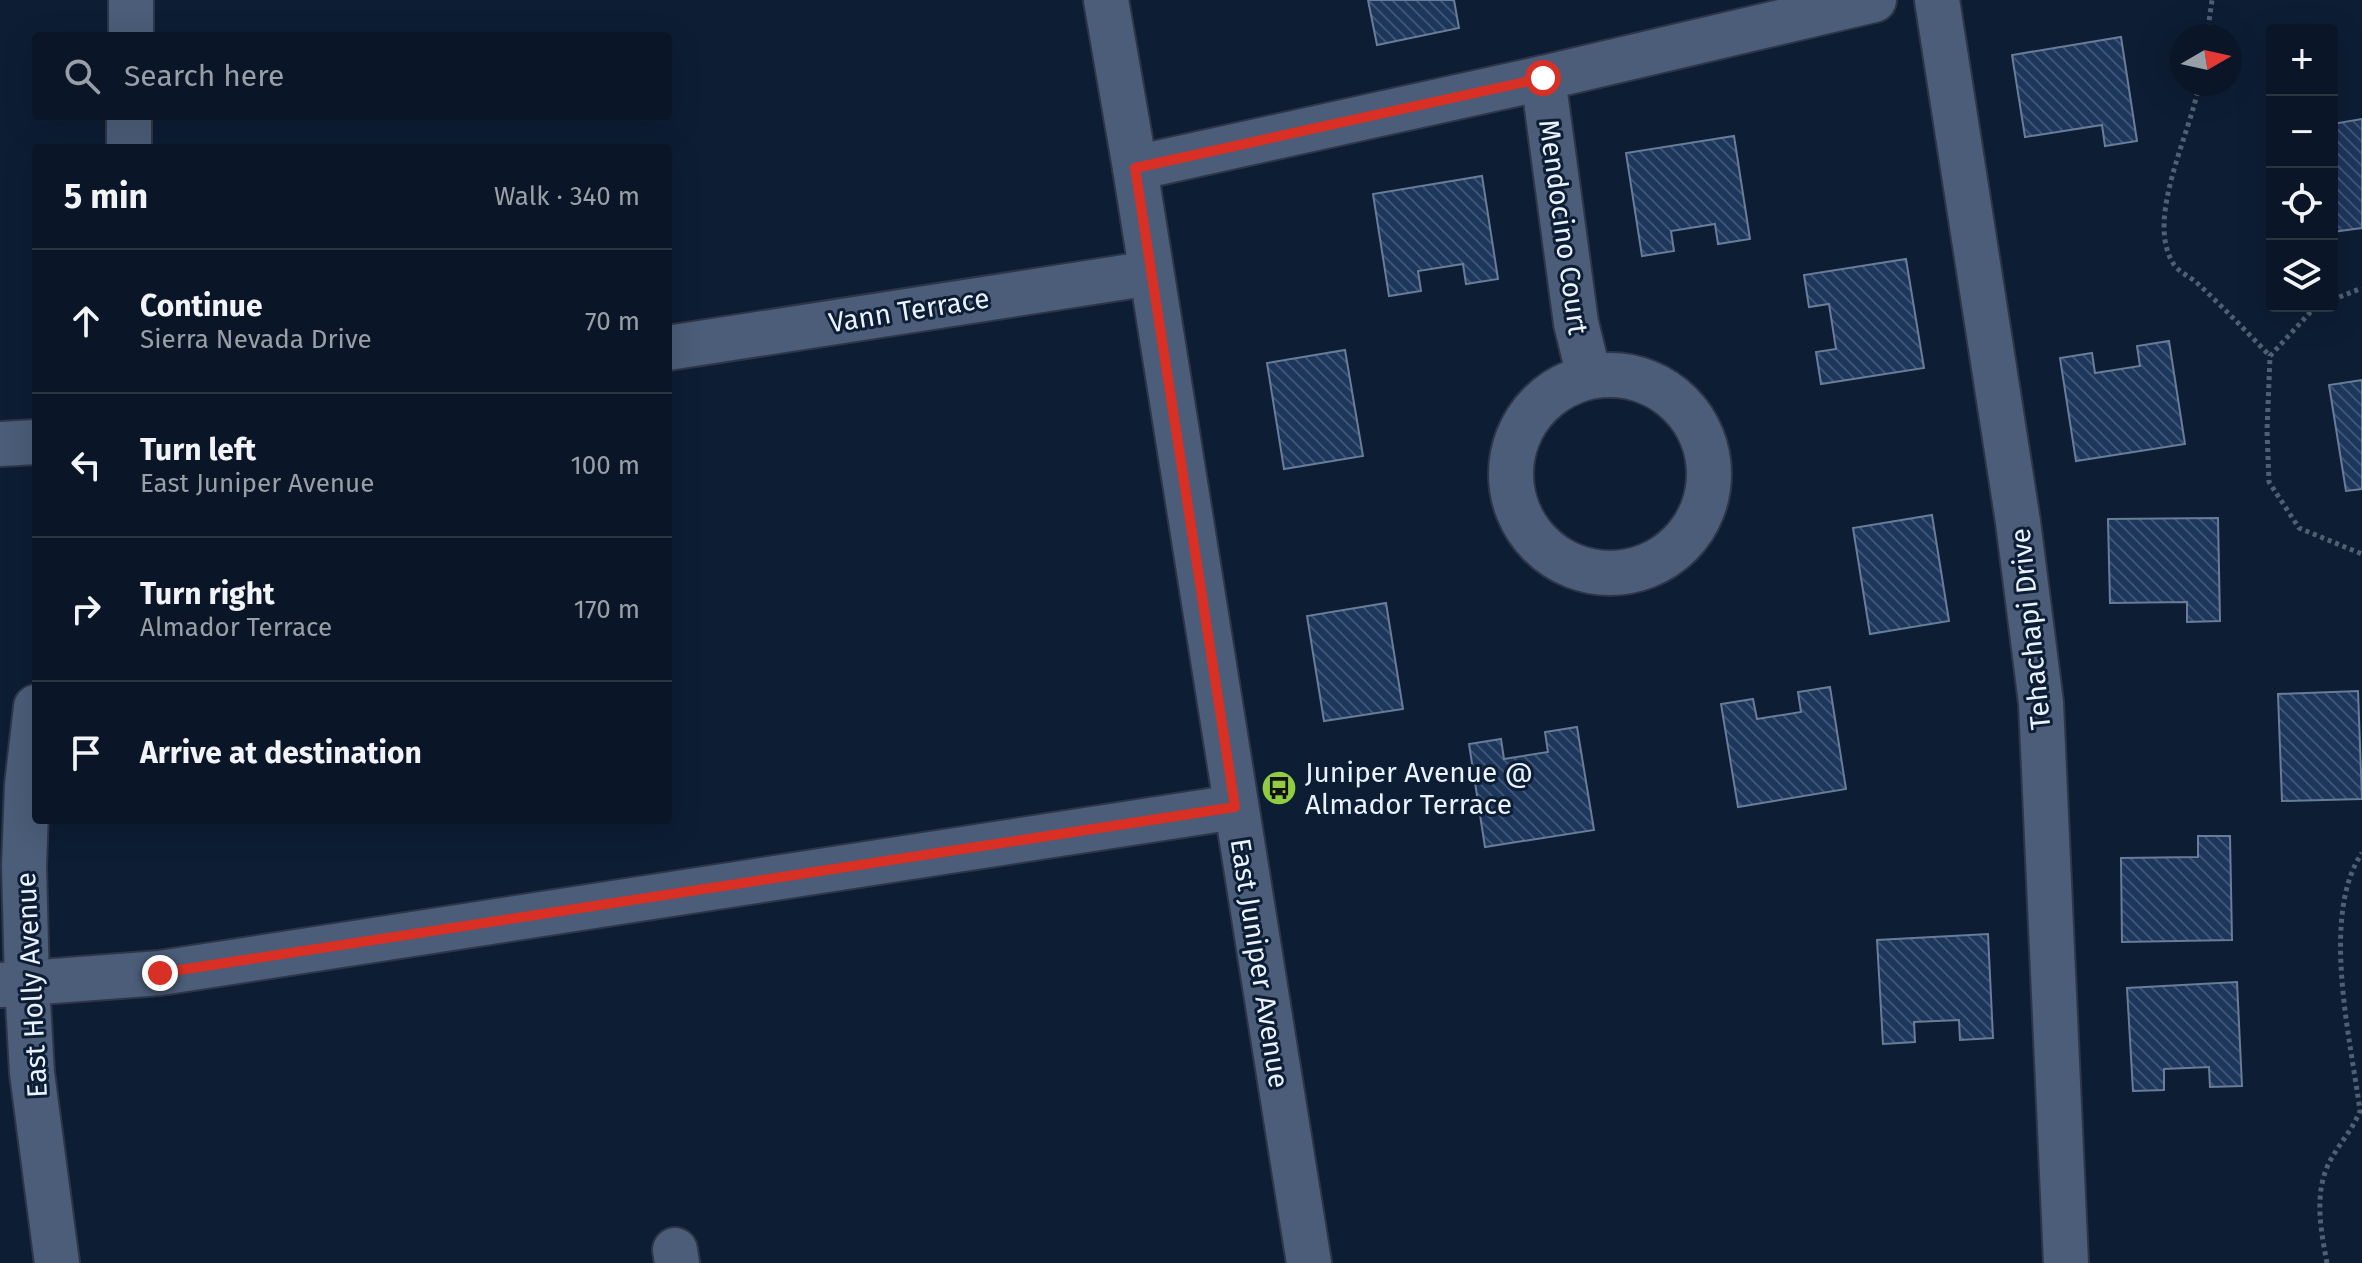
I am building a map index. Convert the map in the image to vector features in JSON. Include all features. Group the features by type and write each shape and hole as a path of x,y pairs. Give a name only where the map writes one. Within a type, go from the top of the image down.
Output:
{"street":[{"path":"131,0 131,32"},
{"name":"East Juniper Avenue","path":"1106,0 1309,1263"},
{"path":"1135,168 1543,78 1874,0"},
{"name":"Tehachapi Drive","path":"1937,0 2018,522 2041,703 2066,1263"},
{"name":"Mendocino Court","path":"1543,78 1576,323 1589,376"},
{"path":"129,120 129,144"},
{"name":"Vann Terrace","path":"672,347 1151,273"},
{"path":"1624,375 1656,386 1683,408 1702,437 1709,470 1704,505 1688,536 1663,559 1630,572 1596,573 1563,562 1535,540 1518,511 1510,477 1515,443 1531,412 1557,389 1589,376 1624,375"},
{"path":"0,444 32,442"},
{"name":"East Holly Avenue","path":"32,743 14,985 32,1073 57,1263"},
{"path":"14,985 160,973 1235,807"}],"path":[{"path":"2209,24 2212,0"},
{"path":"2195,96 2173,173 2163,239 2174,265 2231,314 2270,356"},
{"path":"2338,298 2362,288"},
{"path":"2310,312 2270,356 2267,431 2269,482 2299,528 2362,554"},
{"path":"2327,1263 2318,1210 2327,1166 2360,1111 2340,949 2345,890 2362,853"},
{"path":"2353,1127 2362,1126"}],"building":[{"path":"1368,0 1454,0 1459,28 1377,45"},
{"path":"2121,37 2137,141 2105,146 2102,125 2025,137 2012,55"},
{"path":"2362,119 2362,228 2338,231 2338,168 2338,123"},
{"path":"1734,136 1750,239 1718,244 1715,224 1671,231 1674,251 1642,256 1626,153"},
{"path":"1482,176 1498,279 1466,284 1463,264 1418,271 1421,291 1389,296 1373,194"},
{"path":"1906,259 1924,368 1821,384 1816,352 1836,349 1829,304 1809,307 1804,275"},
{"path":"2169,341 2185,444 2076,461 2060,358 2092,353 2095,373 2140,366 2137,346"},
{"path":"1345,350 1363,456 1284,469 1267,363"},
{"path":"2362,380 2362,489 2346,491 2329,385"},
{"path":"1932,515 1949,621 1870,634 1853,528"},
{"path":"2218,518 2220,621 2187,622 2187,602 2110,603 2108,519"},
{"path":"1386,603 1403,709 1324,721 1307,616"},
{"path":"1830,687 1846,789 1738,807 1721,704 1753,699 1757,719 1801,712 1798,692"},
{"path":"2358,691 2362,799 2282,801 2278,694"},
{"path":"1577,727 1594,830 1485,847 1469,744 1501,739 1504,759 1548,752 1545,732"},
{"path":"2198,836 2230,836 2232,940 2122,942 2121,858 2198,857"},
{"path":"1988,934 1993,1038 1960,1040 1959,1020 1914,1022 1915,1042 1883,1044 1877,940"},
{"path":"2237,982 2242,1086 2210,1087 2209,1067 2164,1069 2164,1090 2133,1091 2127,988"}],"place":[{"name":"Juniper Avenue @ Almador Terrace","path":"1279,788"}],"route":[{"path":"160,973 1235,807 1135,168 1543,78"}]}
